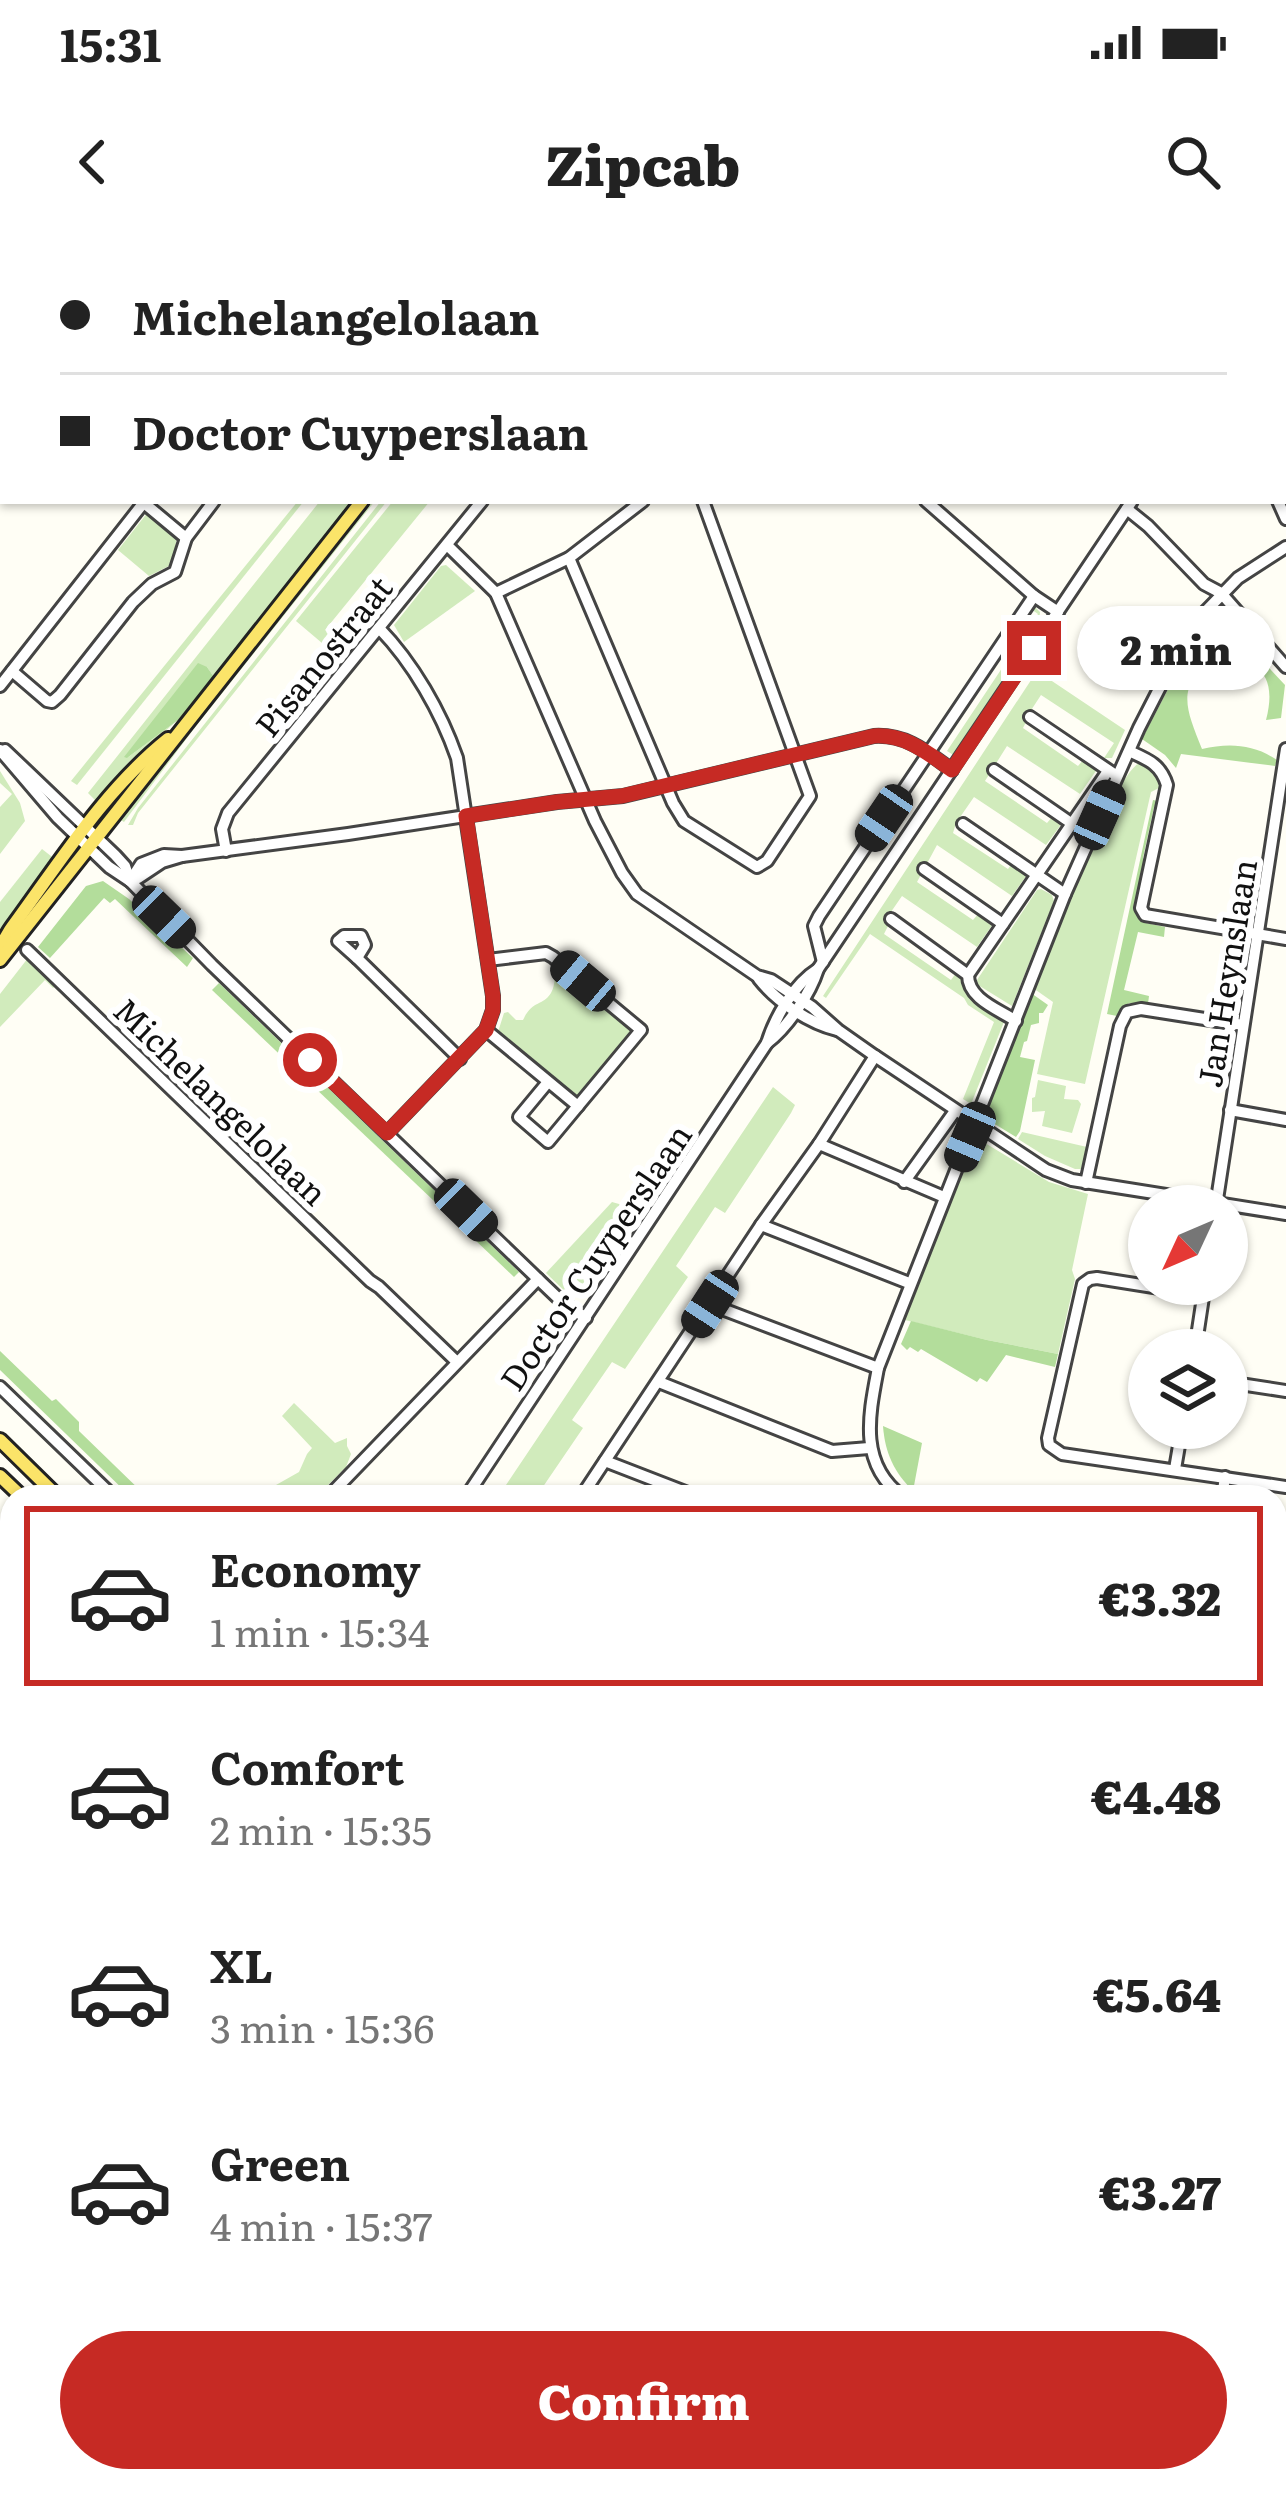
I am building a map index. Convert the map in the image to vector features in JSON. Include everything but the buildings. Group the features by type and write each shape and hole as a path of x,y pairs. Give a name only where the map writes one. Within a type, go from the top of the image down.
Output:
{"main road":[{"path":"0,947 360,504"},
{"path":"0,960 87,837"},
{"path":"0,1440 46,1485"}],"street":[{"path":"0,686 142,504"},
{"path":"146,504 186,538"},
{"path":"12,671 52,702 133,602 152,584 176,572 186,538 212,504"},
{"name":"Pisanostraat","path":"226,851 223,829 228,813 480,504"},
{"path":"496,593 569,558 639,504"},
{"path":"569,558 664,784 684,820 757,867 766,861 810,796 704,504"},
{"path":"929,504 1058,612"},
{"path":"1130,505 1204,584 1221,593 1286,667"},
{"name":"Doctor Cuyperslaan","path":"474,1485 767,1043 778,1018 814,982 820,965 1130,505"},
{"path":"448,546 496,593 586,800 637,894 757,976 767,989 794,1002 824,1027 838,1030 1046,1170 1128,1190"},
{"path":"1016,1021 974,994 968,975 1071,823 1130,752 1177,654 1221,593 1286,547"},
{"name":"Doctor Cuyperslaan","path":"820,965 814,926 818,916 1034,596"},
{"path":"379,628 395,645 446,727 457,758 493,996 486,1030 387,1133"},
{"path":"1030,717 1113,773"},
{"path":"130,881 182,856 622,796 874,736 905,739 952,770"},
{"path":"0,748 42,800 87,837 109,867 130,881 538,1279 586,1318"},
{"name":"Jan Heynslaan","path":"1219,1185 1258,934 1280,845 1286,749"},
{"path":"1130,752 1154,763 1167,785 1141,908 1145,915 1286,939"},
{"path":"994,770 1071,823"},
{"path":"889,1485 869,1448 868,1417 878,1368 1113,773"},
{"path":"962,824 1065,894"},
{"path":"923,869 1004,924"},
{"path":"891,919 968,975"},
{"name":"Michelangelolaan","path":"27,950 458,1363"},
{"path":"488,960 545,953 554,957 641,1030 548,1142 519,1117 548,1082"},
{"path":"357,958 460,1059"},
{"path":"1086,1183 1127,1012 1141,1009 1243,1025"},
{"path":"486,1030 578,1106"},
{"path":"589,1485 874,1056"},
{"path":"904,1182 955,1111"},
{"path":"1230,1111 1286,1120"},
{"path":"819,1144 944,1197"},
{"path":"1248,1209 1286,1214"},
{"path":"761,1225 909,1283"},
{"path":"340,1485 538,1279"},
{"path":"1128,1282 1086,1281 1081,1291 1049,1445 1063,1454 1272,1485"},
{"path":"710,1304 878,1368"},
{"path":"659,1382 832,1451 869,1448"},
{"path":"1248,1385 1286,1391"},
{"path":"0,1387 102,1485"},
{"path":"1175,1469 1178,1449"},
{"path":"605,1461 667,1485"},
{"path":"1224,1485 1225,1478"}],"green space":[{"path":"296,504 302,504 77,785 71,781"},
{"path":"318,504 352,504 214,677 207,667 127,758 178,720 129,762 97,802 88,793"},
{"path":"367,504 373,504 124,822 119,819"},
{"path":"379,504 385,504 133,825 128,825"},
{"path":"391,504 428,504 325,630 342,646 335,654 296,621"},
{"path":"148,512 177,534 173,564 149,576 118,550"},
{"path":"446,565 475,591 404,642 394,625"},
{"path":"1033,605 1040,612 1042,626 955,756 947,751 1038,614 1031,609"},
{"path":"1218,613 1285,685 1281,718 1266,720 1269,691 1261,671 1242,660 1214,655 1189,688 1188,709 1196,734 1202,749 1250,748 1277,760 1275,766 1181,754 1176,768 1142,739 1188,651"},
{"path":"198,663 214,677 178,720 124,757"},
{"path":"1037,671 1125,730 1112,758 1104,758 1114,743 1041,695 1023,728 1078,766 1084,759 1098,768 1080,794 1007,746 985,781 1047,823 1053,816 1063,822 1046,845 974,797 953,833 1008,869 1013,862 1029,872 1012,896 937,845 917,882 973,920 979,913 993,924 977,947 902,896 884,922 888,926 884,934 951,980 956,973 960,975 966,991 1006,1017 971,1104 963,1099 994,1022 964,998 870,934 823,996"},
{"path":"1139,763 1158,775 1159,788 1151,792 1085,1084 1037,1074 1053,1002 1033,988 1097,831"},
{"path":"0,771 20,803 25,821 0,854 0,807 12,794 0,783"},
{"path":"1153,800 1158,801 1143,858 1139,914 1146,923 1165,927 1164,937 1138,932 1124,990 1149,996 1148,1004 1129,1003 1117,1016 1107,1014"},
{"path":"42,849 56,860 0,938 0,902"},
{"path":"103,881 193,958 187,967 115,899 110,903 104,898 50,958 38,947 86,886"},
{"path":"1041,889 1054,901 1012,1006 977,980"},
{"path":"28,958 56,985 53,988 45,980 0,1027 0,994"},
{"path":"556,963 635,1030 577,1097 498,1032 504,1013 523,1020 548,997"},
{"path":"219,983 519,1272 514,1277 212,990"},
{"path":"1031,993 1048,1005 1039,1013 1039,1023 1031,1025 1020,1057 1035,1060 1016,1137 993,1123 986,1111"},
{"path":"1038,1080 1066,1086 1064,1099 1081,1104 1072,1133 1042,1126 1045,1111 1032,1112"},
{"path":"773,1087 795,1105 725,1213 715,1207 676,1266 688,1277 625,1369 612,1362 572,1420 583,1428 544,1485 506,1485"},
{"path":"1022,1132 1087,1147 1081,1169 1045,1156 1018,1139"},
{"path":"973,1142 985,1143 1049,1182 1088,1194 1058,1354 905,1320"},
{"path":"612,1202 633,1208 573,1299 546,1273"},
{"path":"911,1321 1058,1354 1055,1367 1006,1355 987,1382 980,1378 977,1382 921,1349 907,1350 901,1344"},
{"path":"0,1351 52,1401 56,1399 79,1422 79,1431 135,1485 119,1485 0,1370"},
{"path":"294,1403 335,1443 347,1438 351,1454 346,1467 328,1485 276,1485 299,1472 312,1448 282,1416"},
{"path":"883,1426 922,1443 914,1485 901,1477"}],"route":[{"path":"310,1060 387,1133 486,1030 493,996 466,816 622,796 874,736 905,739 952,770 1034,648"}]}
